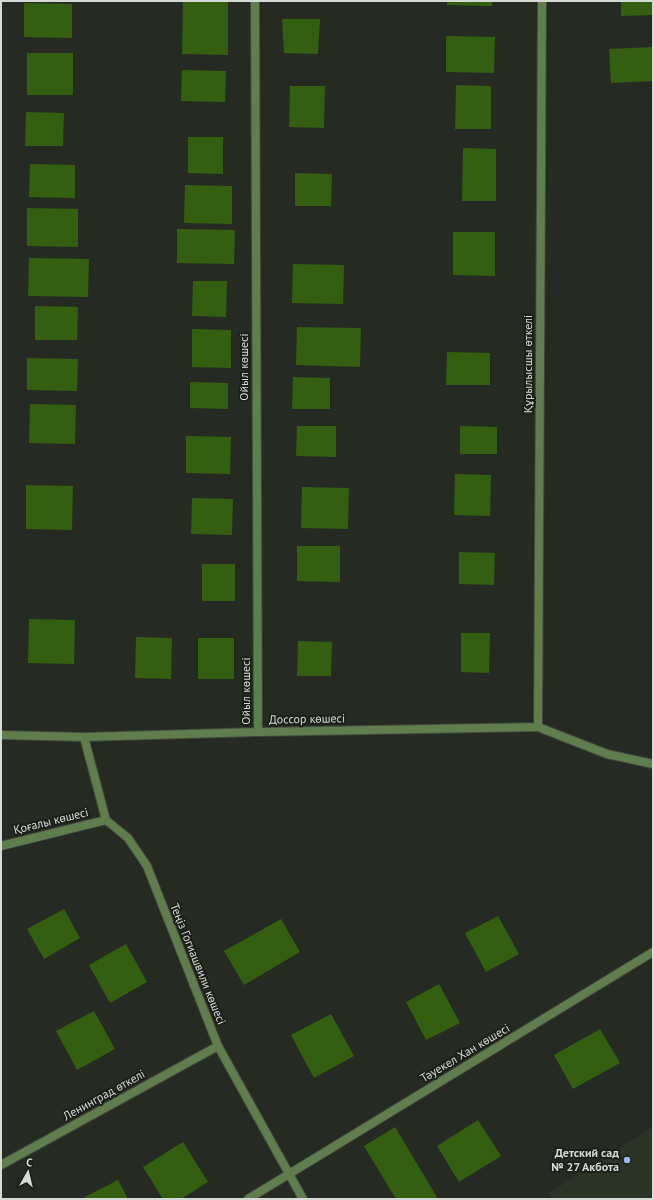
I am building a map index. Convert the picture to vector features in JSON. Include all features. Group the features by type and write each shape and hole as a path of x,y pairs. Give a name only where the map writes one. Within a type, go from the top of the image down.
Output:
{"street":[{"name":"Ойыл көшесі","path":"255,1 258,732"},
{"name":"Құрылысшы өткелі","path":"538,727 542,1"},
{"name":"Доссор көшесі","path":"1,735 84,737 538,727 607,754 653,764"},
{"path":"84,737 106,820"},
{"name":"Қоғалы көшесі","path":"1,846 106,820"},
{"name":"Теңіз Гогиашвили көшесі","path":"106,820 128,838 147,866 218,1046 303,1199"},
{"name":"Тәуекел Хан көшесі","path":"248,1199 653,952"},
{"name":"Ленинград өткелі","path":"1,1165 218,1046"}],"shaded area":[{"name":"Детский сад № 27 Акбота","path":"653,1127 653,1199 552,1199 549,1193"}],"building":[{"path":"183,1 228,1 228,55 182,54"},
{"path":"447,1 492,1 492,6 447,5"},
{"path":"621,1 652,1 652,15 621,16"},
{"path":"24,3 72,4 72,38 24,37"},
{"path":"282,19 320,19 318,54 284,53"},
{"path":"446,36 495,37 494,73 446,72"},
{"path":"653,47 653,81 611,83 609,49"},
{"path":"27,53 73,53 73,95 27,95"},
{"path":"182,70 226,71 225,102 181,101"},
{"path":"456,85 491,86 491,129 455,129"},
{"path":"290,86 325,86 324,128 289,127"},
{"path":"26,112 64,113 63,146 25,146"},
{"path":"188,137 223,137 223,174 188,173"},
{"path":"463,148 496,149 496,201 462,201"},
{"path":"30,164 75,165 75,198 29,197"},
{"path":"295,173 332,174 331,206 295,206"},
{"path":"185,185 232,186 232,224 184,223"},
{"path":"27,208 78,209 78,247 27,246"},
{"path":"177,229 235,230 234,264 177,263"},
{"path":"453,232 495,232 495,276 453,275"},
{"path":"29,258 89,259 88,297 28,296"},
{"path":"293,264 344,265 343,304 292,303"},
{"path":"193,281 227,281 226,317 192,316"},
{"path":"35,306 78,307 77,340 35,340"},
{"path":"297,327 361,328 360,367 296,365"},
{"path":"192,329 231,330 231,368 192,367"},
{"path":"447,352 490,353 490,385 446,385"},
{"path":"27,358 78,359 77,391 27,390"},
{"path":"293,377 330,378 330,409 292,409"},
{"path":"190,382 228,383 228,409 190,408"},
{"path":"30,404 76,405 75,444 29,443"},
{"path":"297,426 336,426 336,457 296,456"},
{"path":"460,426 497,427 497,454 460,454"},
{"path":"186,436 231,437 230,474 186,473"},
{"path":"455,474 491,475 490,516 454,515"},
{"path":"26,485 73,486 72,530 26,529"},
{"path":"302,487 349,488 348,529 301,528"},
{"path":"192,498 233,499 232,535 191,534"},
{"path":"297,546 340,546 340,582 297,581"},
{"path":"459,552 495,553 494,585 459,584"},
{"path":"202,564 235,564 235,601 202,601"},
{"path":"29,619 75,620 74,664 28,663"},
{"path":"461,633 490,633 489,673 461,672"},
{"path":"136,637 172,638 171,679 135,678"},
{"path":"198,638 234,638 234,679 198,679"},
{"path":"298,641 332,642 331,676 297,676"},
{"path":"64,909 80,938 44,959 27,929"},
{"path":"498,916 519,954 486,972 465,933"},
{"path":"281,919 300,952 244,985 224,951"},
{"path":"126,944 147,982 110,1003 89,965"},
{"path":"439,984 460,1023 426,1040 406,1002"},
{"path":"94,1011 115,1049 77,1070 56,1031"},
{"path":"331,1014 354,1056 314,1078 291,1035"},
{"path":"600,1029 620,1063 573,1089 554,1055"},
{"path":"478,1120 501,1156 459,1182 437,1146"},
{"path":"395,1127 438,1199 396,1199 364,1146"},
{"path":"183,1142 208,1182 181,1199 163,1199 143,1167"},
{"path":"118,1180 128,1199 81,1199"}],"place":[{"name":"Детский сад № 27 Акбота","path":"627,1160"}]}
